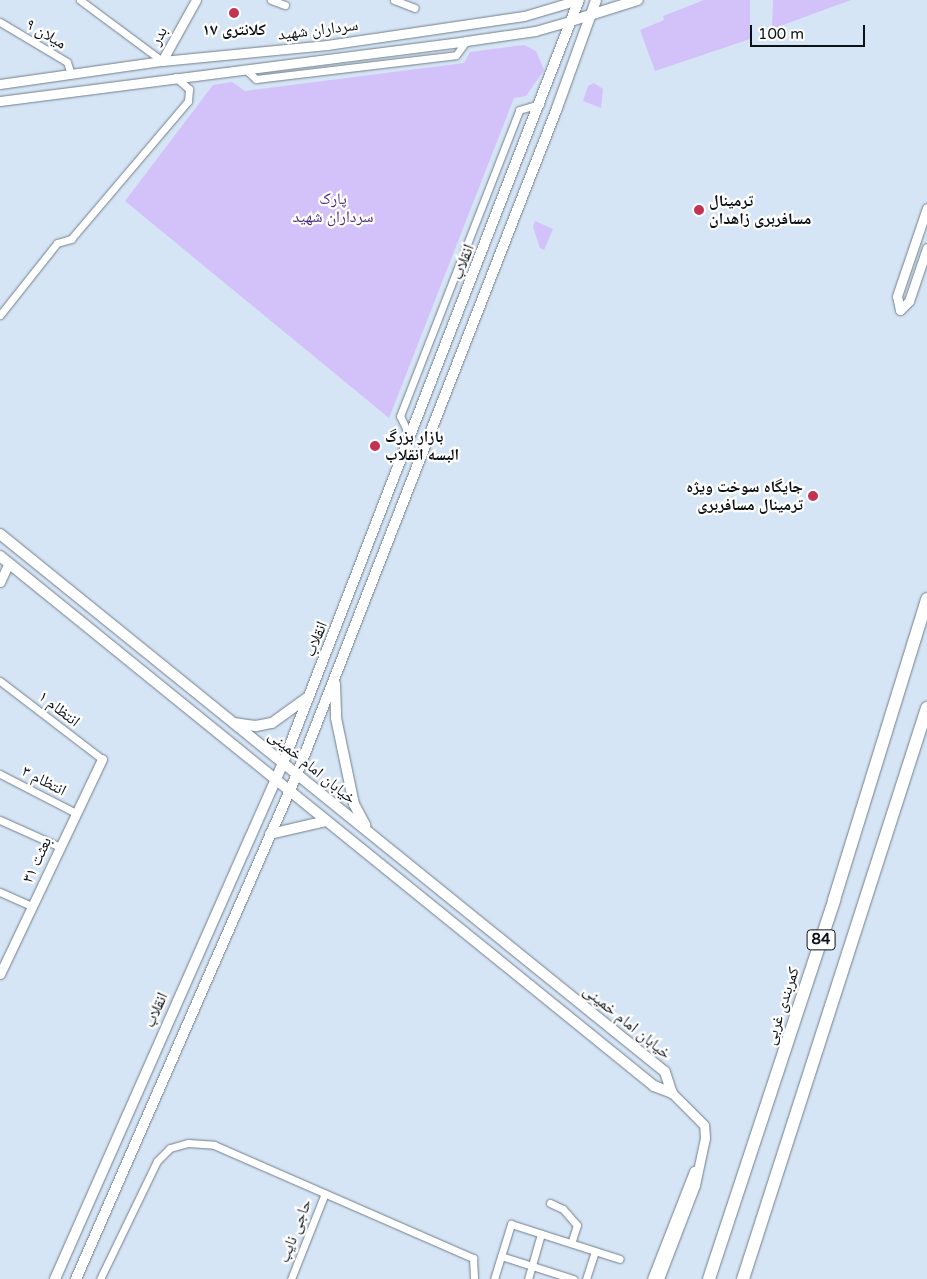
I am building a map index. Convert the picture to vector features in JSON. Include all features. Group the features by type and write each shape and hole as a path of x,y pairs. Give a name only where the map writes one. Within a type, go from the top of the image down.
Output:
{"highway":[{"name":"کمربندی غربی","path":"709,1279 834,900 927,599"},
{"name":"84","path":"743,1279 927,708"}],"main road":[{"name":"انقلاب","path":"55,1279 274,779 283,763 411,439 578,0"},
{"name":"انقلاب","path":"76,1279 297,774 596,0"},
{"path":"571,21 590,17 638,0"},
{"name":"خیابان امام خمینی","path":"0,534 665,1072 672,1093"},
{"name":"خیابان امام خمینی","path":"0,556 654,1086 672,1093"},
{"path":"335,676 336,718 354,804 373,836"},
{"path":"234,723 256,726 272,724 310,695"},
{"path":"261,810 277,818"},
{"path":"270,834 326,821"},
{"path":"114,1142 132,1150"}],"street":[{"path":"80,0 162,61"},
{"name":"بدر","path":"162,61 196,0"},
{"path":"271,0 286,5"},
{"path":"394,0 415,8"},
{"name":"سرداران شهید","path":"0,84 162,61 337,44 524,16 578,0"},
{"name":"سرداران شهید","path":"0,101 466,41 535,31 571,21"},
{"name":"میلان ۹","path":"0,22 67,62 70,74"},
{"path":"0,315 58,243 71,239 188,101 189,89 175,77"},
{"path":"36,80 40,96"},
{"path":"411,439 400,416 519,110 540,104"},
{"path":"927,208 897,296 900,310 909,301 927,248"},
{"path":"0,582 9,563"},
{"name":"انتظام ۱","path":"0,681 102,759"},
{"name":"بعثت ۳۱","path":"0,974 2,962 32,906 102,759"},
{"name":"انتظام ۳","path":"0,774 76,813"},
{"path":"0,820 60,847"},
{"path":"0,892 32,906"},
{"path":"658,1279 694,1185 705,1138 704,1125 672,1093"},
{"path":"100,1279 157,1161 170,1148 188,1143 214,1145 473,1258 474,1279"},
{"path":"652,1279 701,1155"},
{"name":"حاجی نایب","path":"291,1279 325,1194"},
{"path":"550,1203 564,1209 577,1225 571,1243"},
{"path":"494,1279 511,1224 620,1259"},
{"path":"528,1279 541,1234"},
{"path":"586,1279 595,1251"},
{"path":"501,1256 573,1279"}],"green space":[{"path":"704,0 750,0 750,39 655,71 640,30 664,20 663,16"},
{"path":"773,0 851,0 772,29"},
{"name":"پارک سرداران شهید","path":"524,45 536,51 544,70 526,96 514,98 389,418 125,201 213,85 232,82 245,91 464,63 470,52"},
{"path":"594,83 603,89 601,108 583,101 588,86"},
{"path":"535,221 553,229 544,250 540,248 533,227"}],"place":[{"name":"کلانتری ۱۷","path":"234,13"},
{"name":"ترمینال مسافربری زاهدان","path":"699,210"},
{"name":"بازار بزرگ البسه انقلاب","path":"375,446"},
{"name":"جایگاه سوخت ویژه ترمینال مسافربری","path":"813,496"}]}
